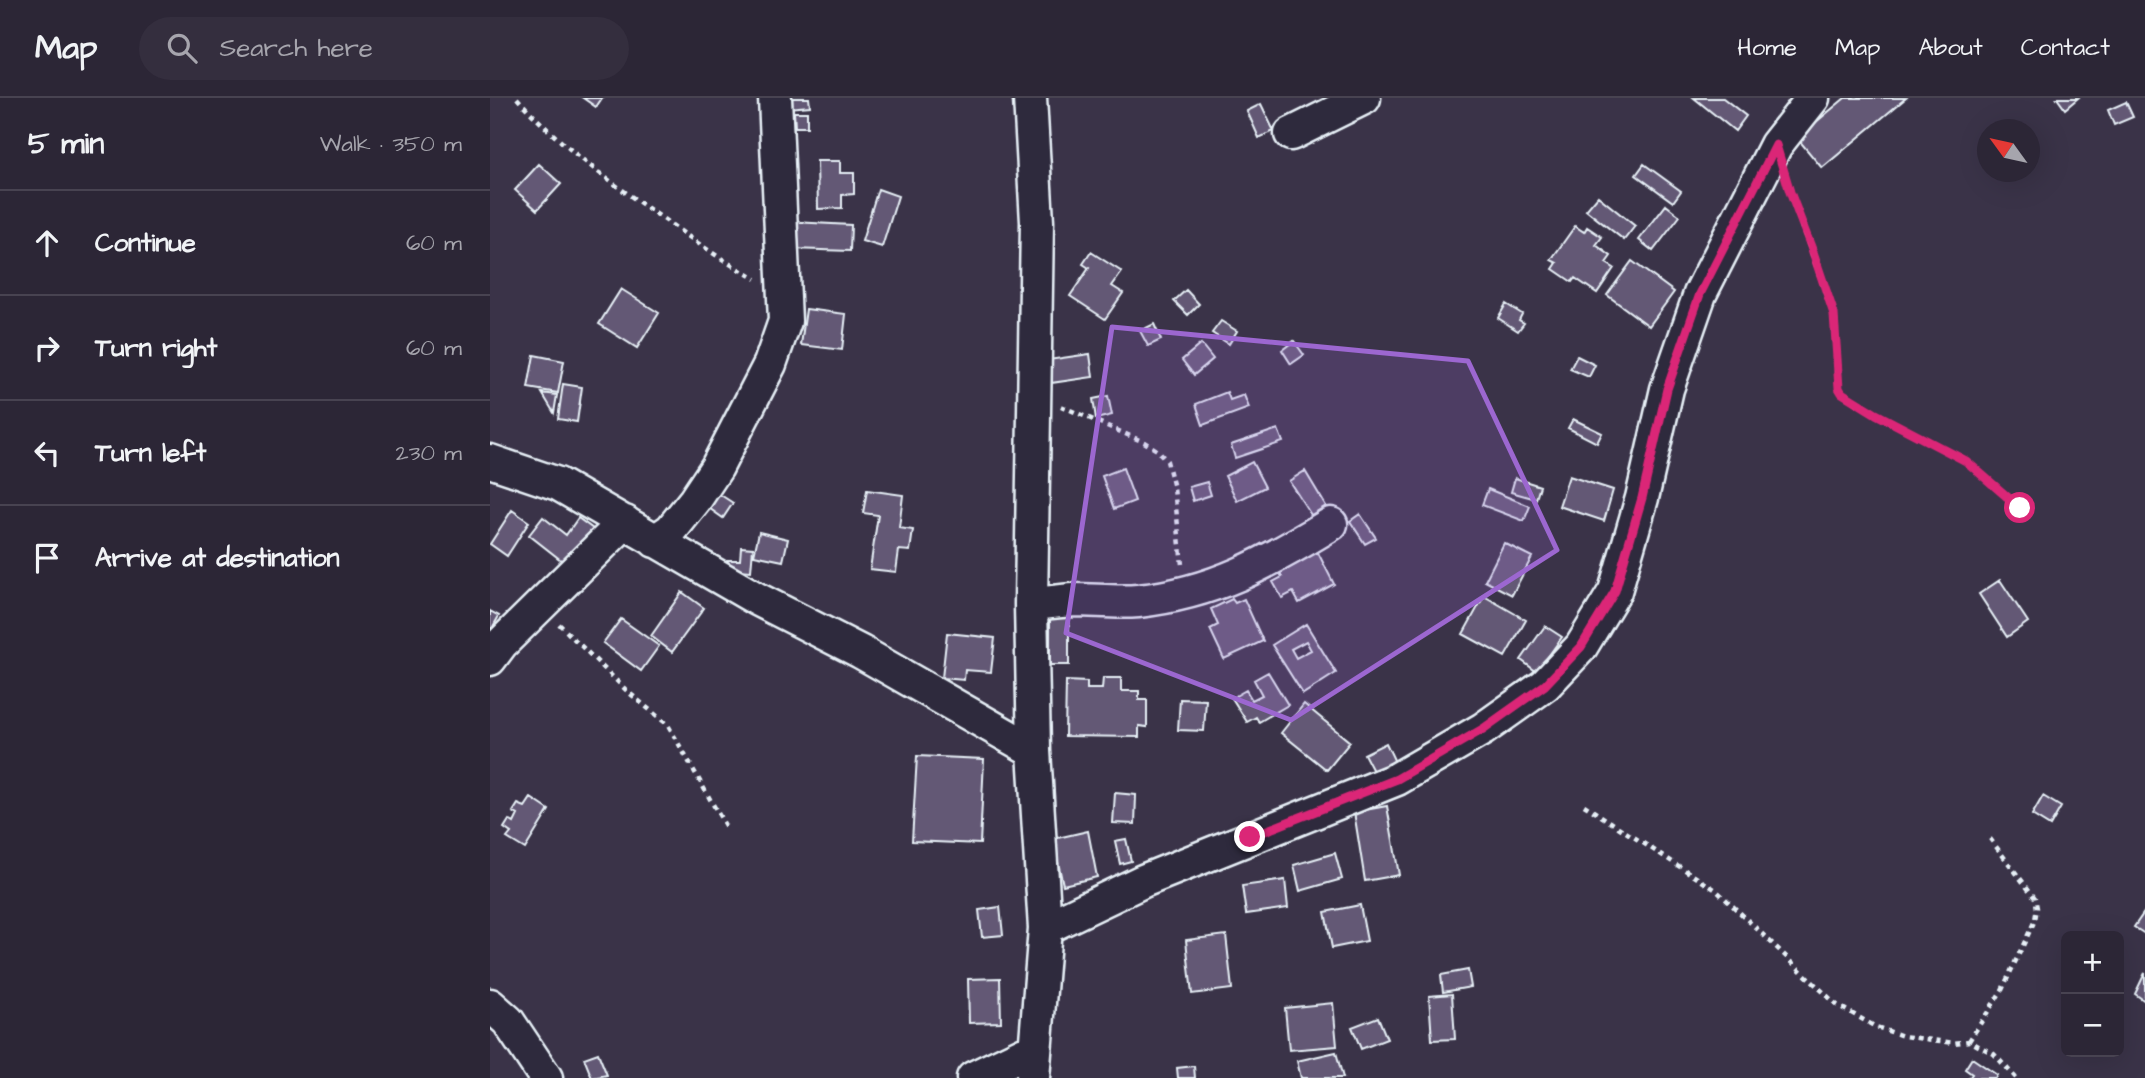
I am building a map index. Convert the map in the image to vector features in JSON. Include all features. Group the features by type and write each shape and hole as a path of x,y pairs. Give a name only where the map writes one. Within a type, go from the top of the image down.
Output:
{"street":[{"path":"655,541 671,530 717,467 741,424 774,353 785,321 775,98"},
{"path":"973,1078 1034,1063 1045,928 1034,751 1031,604 1037,222 1030,98"},
{"path":"1291,134 1364,98"},
{"path":"1045,928 1143,881 1397,779 1483,729 1545,685 1581,647 1615,591 1642,498 1667,389 1700,294 1776,145 1813,98"},
{"path":"490,461 558,484 757,599 861,652 1034,751"},
{"path":"490,659 502,643 625,522"},
{"path":"1031,604 1071,600 1136,601 1185,594 1233,578 1289,550 1331,524"},
{"path":"490,1005 508,1021 546,1078"}],"path":[{"path":"517,98 560,142 617,187 727,264 785,294"},
{"path":"1776,145 1834,314 1839,388 1842,393 1966,461 2020,508"},
{"path":"1034,391 1073,413 1144,442 1157,450 1167,461 1174,488 1185,594"},
{"path":"542,606 627,691 668,725 727,829"},
{"path":"1584,805 1716,890 1837,1004 1876,1027 1903,1036 1954,1043 1969,1041 1994,1054 2016,1078"},
{"path":"1969,1041 2003,990 2035,920 2037,908 2035,898 1988,836"}],"highlighted area":[{"path":"1112,327 1468,361 1557,550 1291,720 1066,633"}],"building":[{"path":"583,98 602,98 596,107"},
{"path":"786,98 809,98 810,106 787,108"},
{"path":"1694,98 1723,98 1746,116 1735,131"},
{"path":"1845,98 1906,98 1822,168 1797,138"},
{"path":"2057,98 2078,98 2065,109"},
{"path":"2126,102 2133,117 2114,125 2108,110"},
{"path":"1261,104 1274,131 1259,138 1247,111"},
{"path":"794,112 807,112 807,127 795,127"},
{"path":"817,161 840,161 840,173 854,173 854,194 842,195 842,208 818,209"},
{"path":"539,164 561,184 537,210 515,190"},
{"path":"1644,164 1681,191 1673,202 1636,175"},
{"path":"878,189 898,196 882,247 862,241"},
{"path":"1598,196 1635,226 1624,240 1586,210"},
{"path":"1666,205 1680,216 1653,251 1639,240"},
{"path":"793,222 851,225 850,251 792,249"},
{"path":"1575,226 1584,232 1587,227 1602,237 1596,245 1611,256 1606,263 1614,268 1597,293 1575,278 1572,282 1553,269 1557,263 1551,260"},
{"path":"1091,252 1122,272 1112,286 1123,293 1105,319 1070,296 1089,268 1083,264"},
{"path":"1632,261 1674,292 1649,326 1607,295"},
{"path":"621,289 659,313 637,348 599,324"},
{"path":"1186,290 1199,304 1188,315 1174,301"},
{"path":"1506,304 1522,314 1519,320 1524,323 1518,331 1498,318"},
{"path":"806,309 846,314 842,350 801,345"},
{"path":"1221,321 1237,331 1229,344 1212,333"},
{"path":"1154,324 1161,340 1148,346 1140,331"},
{"path":"1294,341 1304,355 1291,364 1282,350"},
{"path":"1201,344 1213,359 1194,375 1182,360"},
{"path":"1090,354 1093,377 1051,383 1048,360"},
{"path":"534,355 564,361 558,393 528,388"},
{"path":"1577,356 1595,365 1589,377 1570,369"},
{"path":"563,384 582,387 577,422 558,419"},
{"path":"1227,392 1230,400 1244,395 1249,408 1203,425 1196,404"},
{"path":"542,393 557,395 554,413"},
{"path":"1108,396 1112,415 1096,419 1093,399"},
{"path":"1573,419 1602,433 1597,443 1568,428"},
{"path":"1278,429 1283,442 1235,458 1231,445"},
{"path":"1252,462 1265,487 1237,501 1225,476"},
{"path":"1123,468 1135,501 1114,509 1102,476"},
{"path":"1305,471 1326,506 1311,515 1289,481"},
{"path":"1569,476 1613,490 1604,521 1559,506"},
{"path":"1515,478 1540,486 1536,499 1511,492"},
{"path":"1207,482 1211,495 1193,501 1189,487"},
{"path":"1488,489 1530,506 1524,521 1482,505"},
{"path":"867,490 903,495 899,528 913,530 910,551 899,550 896,572 870,569 878,515 863,513"},
{"path":"716,492 733,503 723,518 706,506"},
{"path":"512,510 529,522 507,556 490,544"},
{"path":"1360,514 1376,538 1365,544 1350,521"},
{"path":"543,517 566,535 578,518 593,529 566,564 529,535"},
{"path":"759,532 788,539 783,561 754,555"},
{"path":"1312,541 1334,584 1299,603 1293,592 1282,598 1273,582 1282,577 1274,562"},
{"path":"1504,543 1532,557 1512,595 1485,581"},
{"path":"741,547 753,548 751,571 740,570 740,578 725,576 727,560 740,560"},
{"path":"2000,580 2028,622 2007,637 1979,594"},
{"path":"682,592 704,608 672,652 651,636"},
{"path":"1484,596 1526,620 1505,657 1463,634"},
{"path":"1232,599 1235,603 1244,599 1263,641 1224,659 1210,629 1218,625 1211,609"},
{"path":"1050,609 1069,609 1069,665 1050,665"},
{"path":"490,611 499,616 490,632"},
{"path":"621,619 659,646 641,671 603,643"},
{"path":"1306,624 1336,673 1303,694 1272,645","holes":["1306,641 1311,650 1296,658 1291,649"]},
{"path":"1545,626 1562,637 1537,672 1521,660"},
{"path":"947,633 995,638 991,672 965,670 964,680 942,678"},
{"path":"1268,672 1288,705 1259,722 1256,717 1247,722 1232,698 1246,690 1252,700 1262,695 1254,680"},
{"path":"1103,678 1121,678 1121,691 1139,691 1139,700 1147,700 1147,727 1139,726 1139,737 1065,736 1066,681 1087,682 1087,689 1102,689"},
{"path":"1180,699 1206,700 1204,731 1178,730"},
{"path":"1304,704 1350,742 1327,770 1281,733"},
{"path":"1386,743 1395,762 1374,773 1364,754"},
{"path":"917,756 984,759 980,844 912,841"},
{"path":"1115,793 1136,795 1135,824 1113,823"},
{"path":"2043,796 2061,807 2050,826 2032,815"},
{"path":"531,798 549,810 525,849 507,838 511,833 504,828 509,820 514,823 518,815 513,812 518,804 525,807"},
{"path":"1387,806 1399,875 1365,881 1354,812"},
{"path":"1088,831 1097,877 1063,885 1053,839"},
{"path":"1126,839 1131,861 1120,864 1115,841"},
{"path":"1335,853 1342,879 1300,891 1294,865"},
{"path":"1285,880 1288,908 1246,914 1242,886"},
{"path":"1360,905 1367,941 1332,948 1325,912"},
{"path":"1000,907 1003,935 982,937 979,910"},
{"path":"2145,911 2145,934 2134,927"},
{"path":"1226,935 1232,989 1192,994 1186,940"},
{"path":"1468,970 1471,987 1443,992 1441,975"},
{"path":"2145,973 2145,1001 2135,994"},
{"path":"1000,978 1001,1022 969,1023 968,979"},
{"path":"1452,994 1455,1039 1432,1040 1429,996"},
{"path":"1333,1003 1337,1046 1289,1050 1285,1008"},
{"path":"1378,1017 1387,1039 1361,1049 1352,1027"},
{"path":"1336,1052 1343,1078 1301,1078 1297,1061"},
{"path":"598,1053 607,1075 592,1078 584,1058"},
{"path":"1972,1058 1997,1075 1995,1078 1969,1078 1972,1074 1965,1069"},
{"path":"1194,1066 1195,1078 1178,1078 1177,1068"}],"route":[{"path":"1250,837 1397,779 1483,729 1545,685 1581,647 1615,591 1642,498 1667,389 1700,294 1776,145 1834,314 1837,383 1842,393 1966,461 2020,508"}]}
